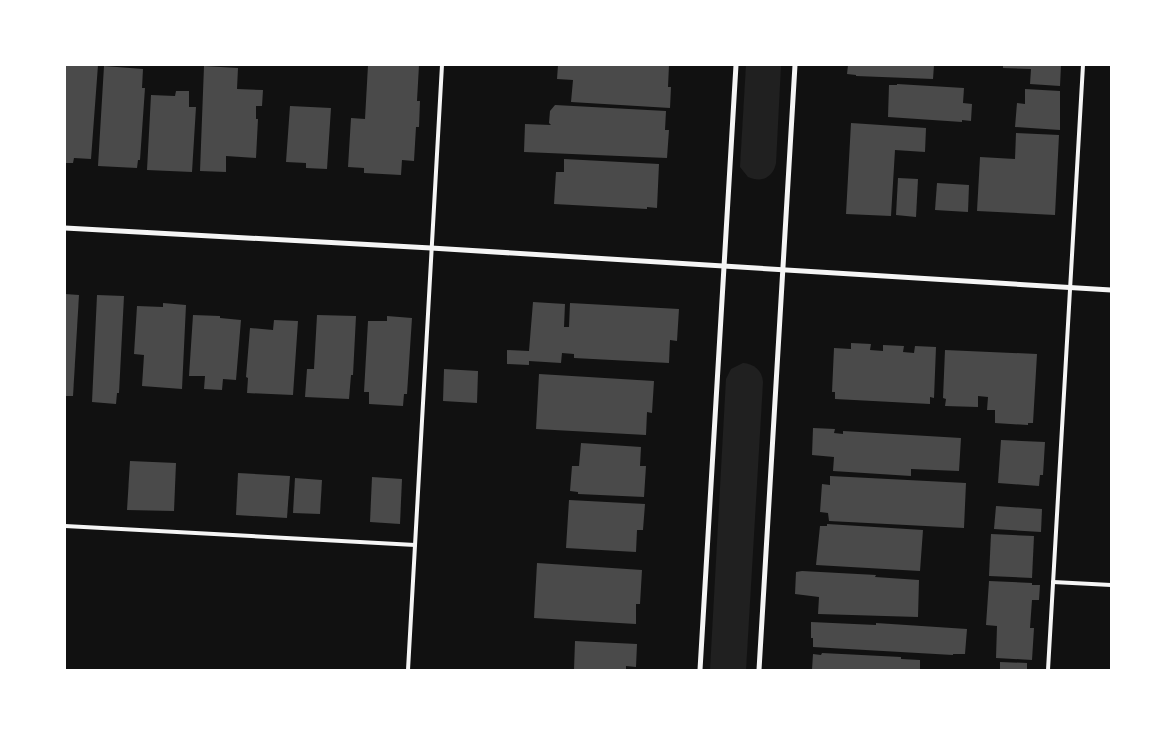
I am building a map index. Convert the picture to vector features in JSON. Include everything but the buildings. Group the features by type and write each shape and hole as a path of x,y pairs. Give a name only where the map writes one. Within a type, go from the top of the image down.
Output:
{"street":[{"path":"700,670 736,65"},
{"path":"759,670 795,65"},
{"path":"65,228 431,248 1111,290"}],"lane":[{"path":"408,670 442,65"},
{"path":"1048,670 1083,65"},
{"path":"65,526 415,545"},
{"path":"1054,582 1111,585"}],"shaded area":[{"path":"746,65 781,65 776,163 769,176 762,179 748,177 740,167"},
{"path":"743,363 757,368 763,382 746,670 710,670 726,379 731,369"}]}
